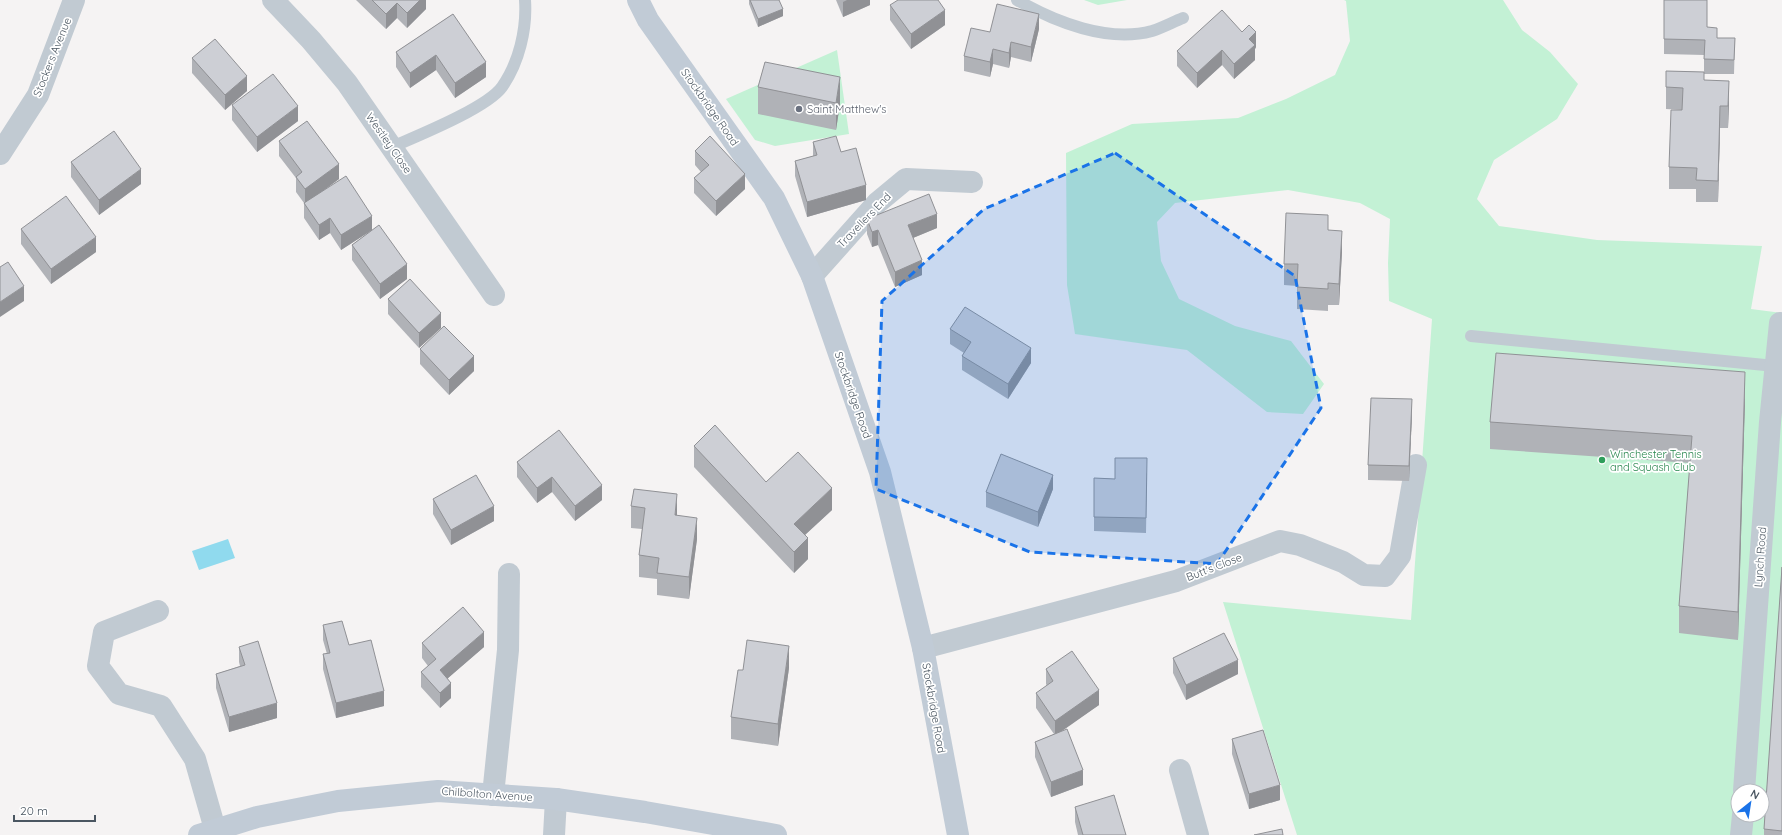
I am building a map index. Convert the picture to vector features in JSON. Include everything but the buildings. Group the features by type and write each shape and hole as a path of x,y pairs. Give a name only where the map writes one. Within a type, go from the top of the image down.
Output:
{"main road":[{"name":"Stockbridge Road","path":"638,0 648,20 774,198 812,276 880,472 923,648 958,835"},
{"name":"Chilbolton Avenue","path":"207,832 257,817 338,801 438,791 556,799 646,812 776,835"}],"street":[{"name":"Stockers Avenue","path":"0,154 38,95 74,0"},
{"name":"Westley Close","path":"273,0 311,40 347,83 494,294"},
{"name":"Travellers End","path":"812,276 877,203 906,179 972,182"},
{"name":"Lynch Road","path":"1745,783 1769,430 1780,323"},
{"name":"Butt's Close","path":"923,648 1176,581 1280,541 1300,545 1343,562 1364,575 1386,576 1400,556 1416,465"},
{"path":"493,795 508,650 509,574"},
{"path":"158,611 104,632 98,666 119,694 162,706 195,759 207,832"},
{"path":"1180,770 1198,835"},
{"path":"554,835 556,799"},
{"path":"1741,835 1742,823"}],"lane":[{"path":"392,147 474,108 492,97 501,88 512,68 525,28 525,0"},
{"path":"1017,0 1089,31 1121,35 1152,31 1183,18"},
{"path":"1471,336 1775,366"}],"highlighted area":[{"path":"1115,153 1295,276 1321,408 1217,564 1030,552 876,489 882,301 984,209"}],"green space":[{"path":"1084,0 1127,0 1098,5"},
{"name":"Winchester Tennis and Squash Club","path":"1344,0 1503,0 1522,30 1550,52 1578,84 1557,119 1494,160 1477,199 1499,226 1597,240 1762,246 1751,309 1782,313 1782,835 1297,835 1223,602 1411,620 1432,319 1389,301 1388,263 1390,219 1360,203 1288,190 1175,203 1157,222 1161,261 1179,299 1235,326 1291,341 1324,384 1303,414 1267,412 1187,350 1075,334 1067,285 1066,153 1132,124 1238,118 1286,99 1335,75 1350,41 1346,1"},
{"path":"837,50 849,134 775,146 755,140 726,99"}],"water":[{"path":"228,539 235,558 199,570 192,551"}],"place":[{"name":"Saint Matthew's","path":"799,109"},
{"name":"Winchester Tennis and Squash Club","path":"1602,460"}]}
